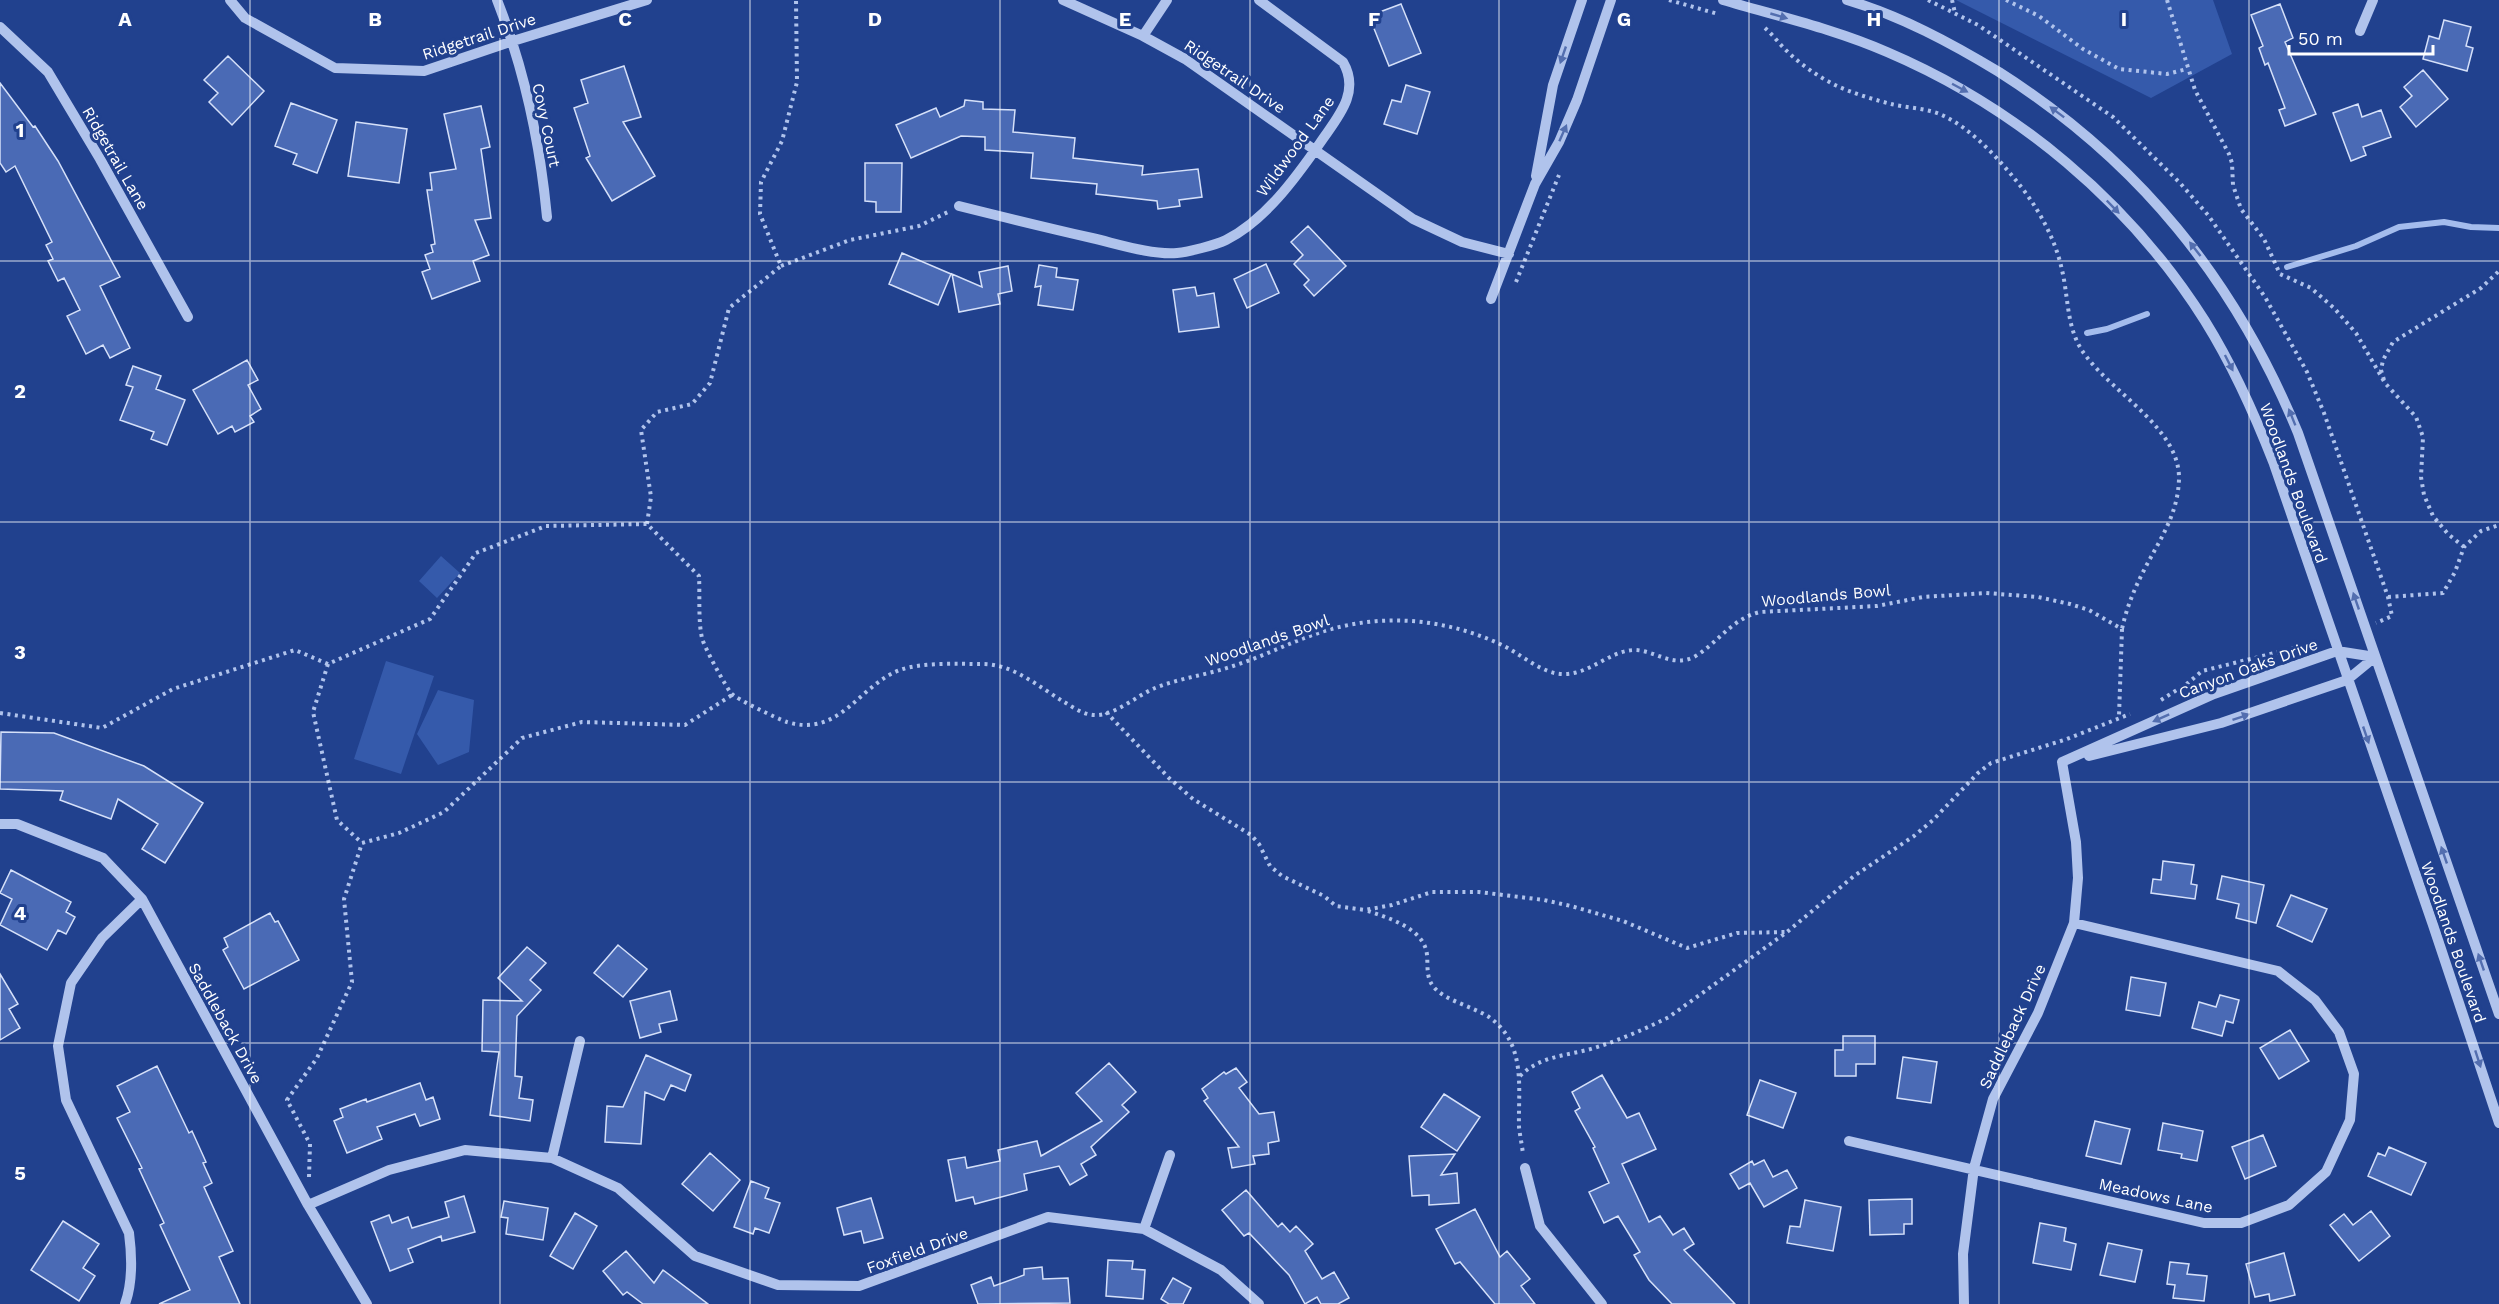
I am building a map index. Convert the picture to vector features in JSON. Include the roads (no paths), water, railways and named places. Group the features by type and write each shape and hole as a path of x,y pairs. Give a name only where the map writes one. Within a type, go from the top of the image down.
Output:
{"street":[{"name":"Ridgetrail Drive","path":"230,0 245,18 335,68 424,71 647,0"},
{"name":"Covy Court","path":"497,0 513,41 543,171 547,217"},
{"name":"Ridgetrail Drive","path":"1064,0 1143,36 1185,59 1413,219 1462,243 1509,254"},
{"path":"1143,36 1167,0"},
{"name":"Wildwood Lane","path":"959,207 1133,248 1177,253 1225,241 1266,211 1316,149 1344,108 1350,94 1349,72 1343,62 1259,0"},
{"path":"1535,184 1553,85 1582,0"},
{"path":"1491,299 1535,184 1559,142 1577,100 1611,0"},
{"name":"Woodlands Boulevard","path":"1723,0 1841,34 1878,48 1965,91 2035,137 2097,191 2128,222 2155,252 2205,321 2246,398 2274,464 2499,1123"},
{"name":"Woodlands Boulevard","path":"1847,0 1910,23 1950,44 2049,106 2098,144 2135,179 2196,249 2247,326 2285,400 2499,1014"},
{"path":"2360,31 2373,0"},
{"name":"Ridgetrail Lane","path":"0,27 48,72 100,159 188,317"},
{"name":"Canyon Oaks Drive","path":"2062,762 2214,694 2337,651 2375,657"},
{"path":"2062,762 2221,723 2347,680 2375,657"},
{"name":"Saddleback Drive","path":"1964,1304 1963,1254 1974,1168 1994,1099 2038,1013 2074,923 2078,878 2076,842 2062,762"},
{"name":"Saddleback Drive","path":"0,824 17,824 103,858 142,899 308,1206 368,1304"},
{"path":"125,1304 131,1263 129,1233 66,1100 58,1046 71,983 102,938 142,899"},
{"name":"Meadows Lane","path":"1849,1141 1974,1168 2204,1223 2241,1223 2289,1205 2326,1172 2350,1120 2354,1074 2339,1032 2315,1000 2278,971 2074,923"},
{"path":"552,1158 580,1041"},
{"name":"Foxfield Drive","path":"308,1206 389,1170 465,1150 552,1158 618,1188 695,1256 778,1285 859,1287 1048,1217 1144,1229 1221,1270 1259,1304"},
{"path":"1144,1229 1170,1155"},
{"path":"1525,1168 1540,1226 1602,1304"}],"waterway":[{"path":"2287,267 2356,246 2399,227 2444,222 2471,227 2499,228"},
{"path":"2087,333 2107,329 2147,314"}]}
